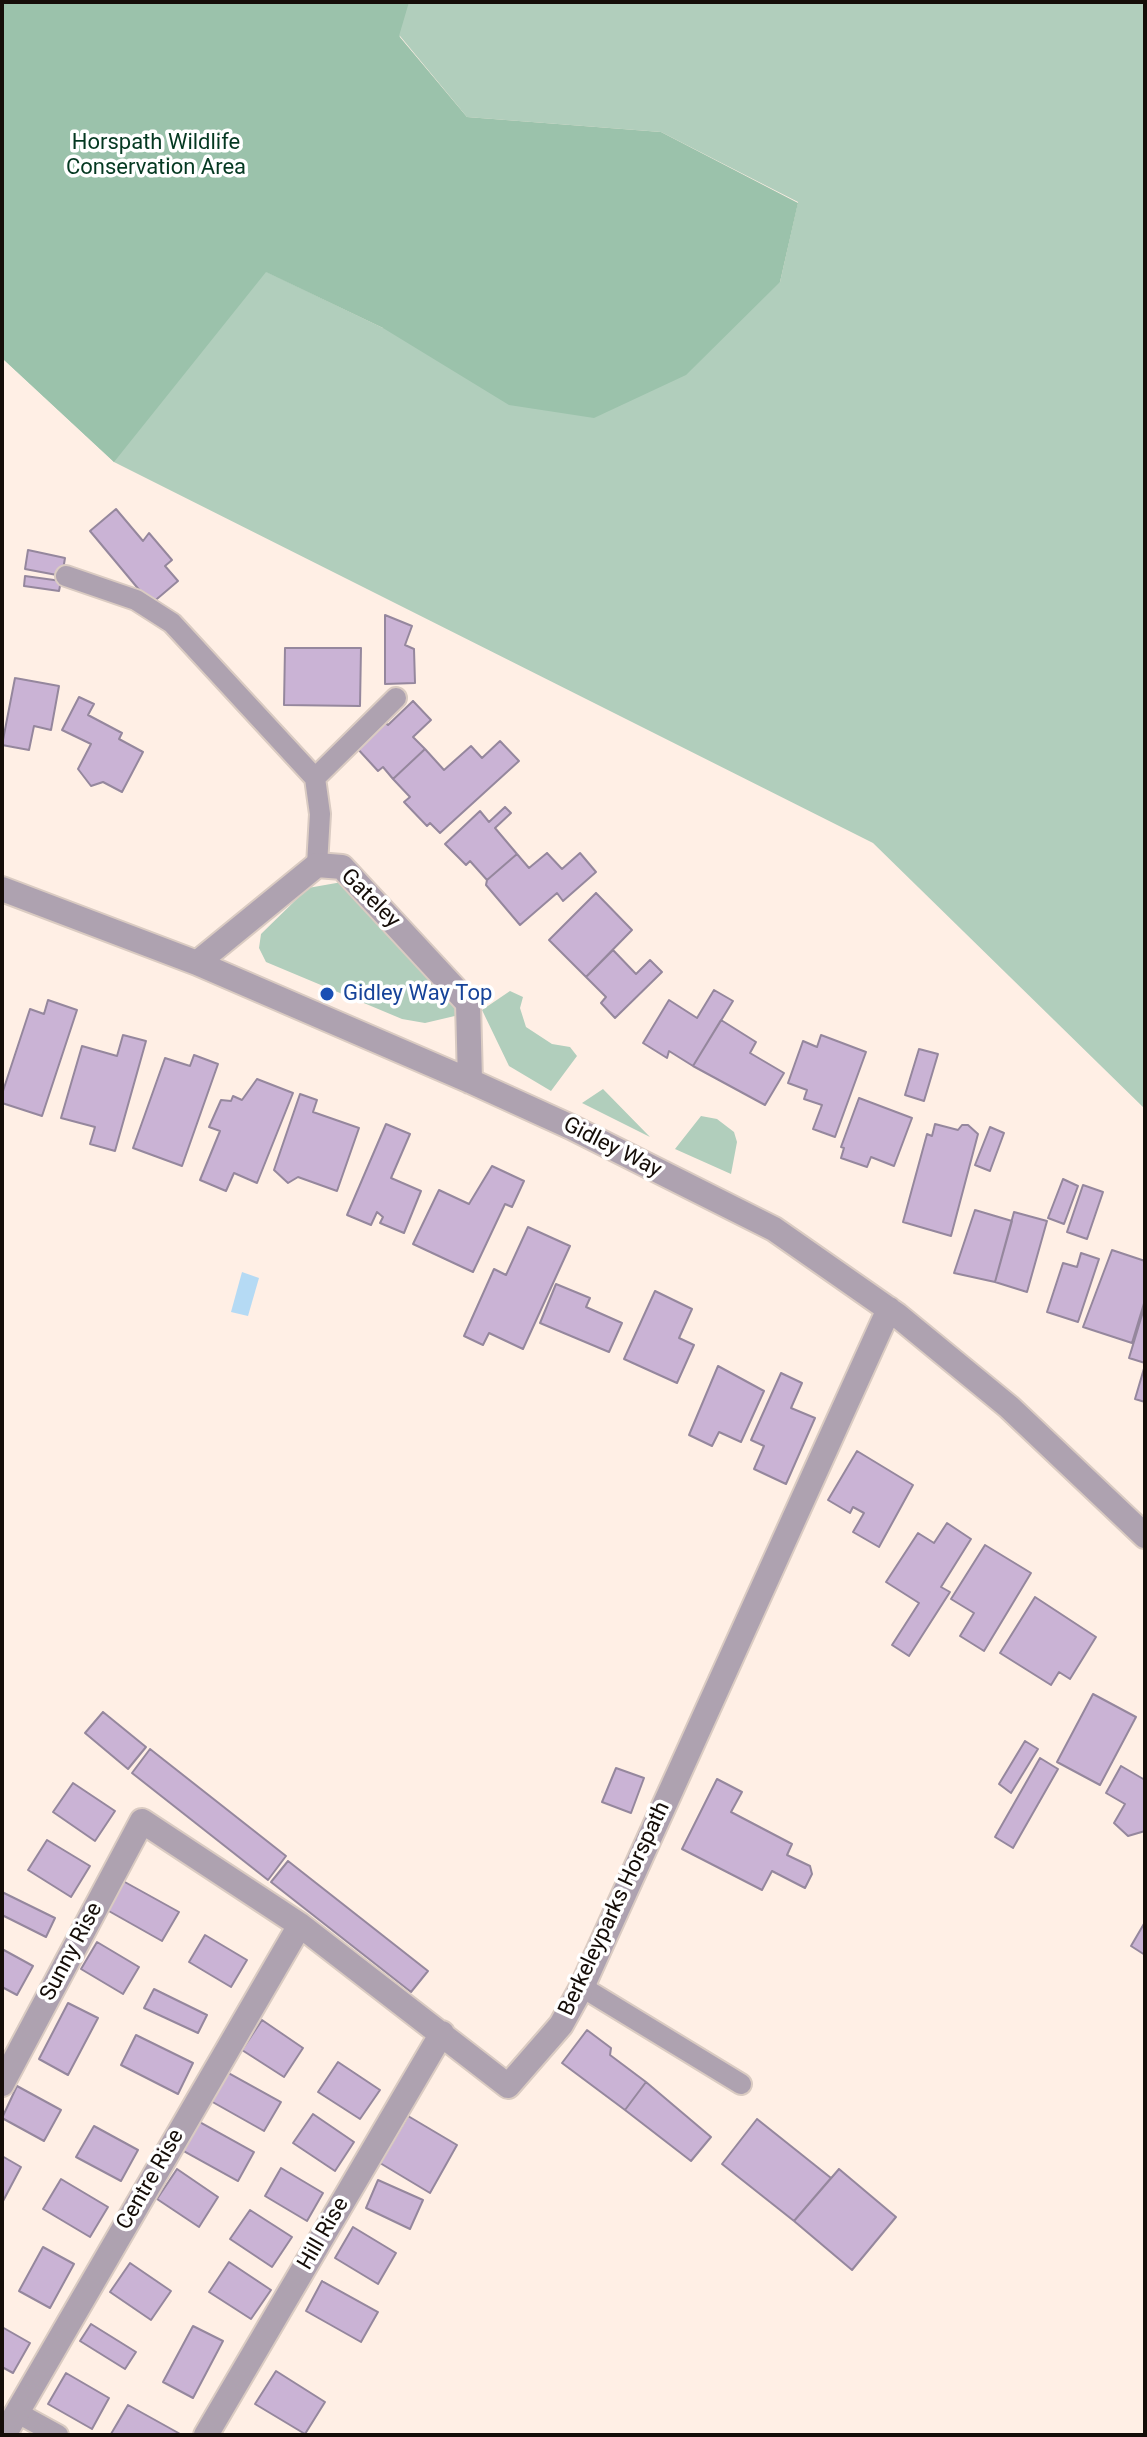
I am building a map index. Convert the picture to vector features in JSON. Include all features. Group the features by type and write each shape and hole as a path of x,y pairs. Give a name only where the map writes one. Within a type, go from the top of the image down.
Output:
{"street":[{"name":"Gateley","path":"197,963 317,865 342,867 468,1003 470,1081"},
{"name":"Gidley Way","path":"2,889 197,963 470,1081 571,1127 774,1229 889,1309 1009,1407 1145,1536"},
{"name":"Berkeleyparks Horspath","path":"142,1821 300,1925 508,2086 561,2025 582,1987 889,1309"},
{"name":"Sunny Rise","path":"2,2084 142,1821"},
{"name":"Centre Rise","path":"4,2435 9,2408 300,1925"},
{"name":"Hill Rise","path":"206,2435 442,2033"}],"lane":[{"path":"66,576 136,600 172,623 315,778 320,814 317,865"},
{"path":"315,778 396,698"},
{"path":"582,1987 741,2084"},
{"path":"9,2408 58,2435"}],"green space":[{"name":"Horspath Wildlife Conservation Area","path":"2,2 1145,2 1145,1109 873,843 114,462 2,358","holes":["400,36 467,117 661,132 798,202 780,282 383,328 267,272"]},
{"name":"Horspath Wildlife Conservation Area","path":"2,2 409,2 399,36 467,117 661,132 798,203 780,282 686,375 594,418 509,405 383,328 266,272 114,462 2,358"},
{"path":"342,882 458,1007 459,1015 425,1023 402,1019 266,962 259,948 261,934 308,888"},
{"path":"510,991 523,997 520,1008 526,1027 552,1044 570,1047 577,1056 551,1091 509,1066 482,1010"},
{"path":"603,1089 650,1137 582,1103"},
{"path":"701,1116 717,1119 734,1132 737,1142 731,1174 675,1149"}],"water":[{"path":"242,1272 259,1278 248,1316 231,1312"}],"building":[{"path":"116,509 143,541 149,533 172,560 165,566 178,581 151,604 90,531"},
{"path":"28,550 65,558 62,576 25,569"},
{"path":"25,576 61,581 59,591 24,586"},
{"path":"385,615 412,626 405,645 414,649 415,683 385,684"},
{"path":"285,648 361,648 360,706 284,705"},
{"path":"15,678 59,686 51,730 34,726 29,750 2,745"},
{"path":"79,697 94,704 88,715 122,733 119,739 143,752 122,792 103,782 91,786 78,769 91,744 62,730"},
{"path":"413,701 431,720 413,737 425,749 393,779 383,767 378,771 356,747 383,721 388,725"},
{"path":"500,741 519,761 440,833 430,823 427,826 404,802 410,797 393,779 425,749 444,770 471,746 482,758"},
{"path":"505,807 511,813 495,828 517,854 487,880 470,861 466,865 445,844 480,811 489,822"},
{"path":"547,853 562,869 580,853 596,872 563,901 557,893 520,925 486,885 487,880 517,854 529,868"},
{"path":"596,893 632,930 586,977 549,940"},
{"path":"613,950 636,974 650,960 662,972 615,1018 601,1003 606,997 586,977"},
{"path":"714,990 733,1001 693,1066 669,1051 667,1058 643,1043 669,1000 697,1018"},
{"path":"48,1000 77,1010 42,1116 2,1103 2,1094 30,1009 44,1014"},
{"path":"721,1020 756,1042 750,1053 784,1073 765,1105 693,1066"},
{"path":"123,1035 146,1041 115,1151 90,1144 95,1127 61,1118 82,1046 117,1056"},
{"path":"821,1035 866,1052 835,1137 813,1129 822,1105 804,1099 807,1090 788,1083 803,1041 817,1047"},
{"path":"919,1049 938,1054 924,1101 905,1095"},
{"path":"194,1055 218,1064 182,1166 133,1148 165,1058 190,1066"},
{"path":"257,1079 293,1093 257,1183 234,1173 226,1191 200,1180 220,1131 209,1127 221,1100 231,1101 233,1096 242,1100"},
{"path":"300,1094 317,1100 313,1112 359,1128 337,1191 298,1177 288,1183 274,1170"},
{"path":"859,1098 912,1118 894,1166 871,1157 867,1167 841,1158 844,1148 841,1147"},
{"path":"386,1124 410,1134 391,1178 421,1191 404,1233 380,1223 383,1217 377,1212 371,1225 347,1215"},
{"path":"935,1124 958,1130 962,1125 968,1125 978,1134 951,1236 903,1222 927,1134 932,1136"},
{"path":"990,1127 1004,1133 990,1171 975,1165"},
{"path":"492,1166 524,1181 512,1207 505,1204 473,1272 413,1244 439,1190 469,1204"},
{"path":"1063,1179 1078,1186 1064,1224 1048,1218"},
{"path":"1083,1185 1103,1192 1087,1239 1067,1232"},
{"path":"975,1210 1012,1221 995,1282 954,1273"},
{"path":"1014,1212 1047,1221 1027,1292 995,1282"},
{"path":"528,1227 570,1246 523,1349 489,1333 483,1345 464,1336 494,1269 506,1275"},
{"path":"1112,1250 1145,1261 1145,1300 1132,1343 1083,1327"},
{"path":"1081,1253 1099,1259 1078,1322 1047,1312 1063,1263 1077,1267"},
{"path":"556,1284 590,1298 586,1307 622,1323 609,1352 540,1323"},
{"path":"655,1291 692,1309 679,1338 694,1345 677,1383 624,1359"},
{"path":"1145,1305 1145,1363 1129,1358"},
{"path":"1145,1365 1145,1402 1135,1399"},
{"path":"718,1366 764,1391 741,1442 719,1432 712,1446 689,1435"},
{"path":"781,1373 802,1383 791,1408 815,1418 786,1484 754,1469 764,1446 751,1440"},
{"path":"857,1451 913,1485 879,1547 853,1532 864,1513 853,1507 850,1513 828,1500"},
{"path":"947,1523 971,1539 941,1587 950,1592 909,1656 892,1645 919,1603 886,1582 918,1533 934,1543"},
{"path":"985,1545 1031,1573 984,1651 960,1636 974,1613 951,1599"},
{"path":"1035,1597 1096,1637 1070,1679 1059,1672 1051,1685 1000,1653"},
{"path":"1093,1694 1136,1717 1100,1785 1057,1762"},
{"path":"103,1712 146,1747 128,1769 85,1733"},
{"path":"1025,1741 1038,1749 1011,1793 999,1784"},
{"path":"150,1749 286,1856 268,1880 132,1773"},
{"path":"1040,1758 1058,1769 1013,1848 995,1837"},
{"path":"1121,1766 1145,1780 1145,1831 1128,1836 1114,1823 1125,1804 1106,1793"},
{"path":"616,1768 644,1778 631,1813 602,1802"},
{"path":"717,1779 742,1792 731,1812 792,1844 787,1855 810,1866 812,1874 805,1888 772,1871 762,1890 682,1849"},
{"path":"73,1783 115,1811 95,1841 53,1812"},
{"path":"47,1840 90,1866 71,1897 28,1870"},
{"path":"288,1861 428,1971 411,1992 271,1882"},
{"path":"123,1881 179,1912 162,1941 107,1910"},
{"path":"2,1892 55,1918 46,1937 2,1915"},
{"path":"1145,1922 1145,1955 1131,1946"},
{"path":"205,1935 247,1960 231,1987 189,1962"},
{"path":"97,1942 139,1967 123,1994 81,1969"},
{"path":"2,1949 33,1966 17,1995 2,1987"},
{"path":"154,1989 207,2015 198,2033 144,2008"},
{"path":"68,2003 98,2018 68,2075 39,2059"},
{"path":"262,2020 303,2048 284,2077 242,2050"},
{"path":"587,2030 611,2048 610,2055 646,2082 625,2110 562,2063"},
{"path":"136,2035 193,2063 178,2094 121,2065"},
{"path":"338,2062 380,2090 360,2119 318,2092"},
{"path":"225,2071 281,2102 264,2131 209,2100"},
{"path":"646,2082 711,2137 691,2161 625,2110"},
{"path":"17,2086 61,2110 44,2141 2,2118"},
{"path":"313,2114 354,2142 335,2171 293,2143"},
{"path":"408,2116 457,2145 430,2193 380,2163"},
{"path":"757,2119 831,2178 794,2221 722,2164"},
{"path":"198,2121 254,2152 238,2181 182,2150"},
{"path":"94,2126 138,2150 121,2181 76,2157"},
{"path":"2,2156 21,2167 2,2203"},
{"path":"281,2168 323,2193 307,2221 265,2196"},
{"path":"177,2169 218,2197 199,2227 157,2199"},
{"path":"839,2169 896,2217 852,2270 794,2221"},
{"path":"61,2179 108,2207 90,2237 43,2209"},
{"path":"378,2180 423,2200 410,2229 366,2208"},
{"path":"250,2210 292,2237 272,2267 230,2239"},
{"path":"353,2227 396,2253 378,2284 335,2258"},
{"path":"43,2247 74,2264 50,2308 19,2291"},
{"path":"229,2262 271,2290 251,2319 209,2292"},
{"path":"130,2263 171,2291 151,2320 110,2292"},
{"path":"322,2281 378,2312 361,2342 306,2311"},
{"path":"91,2324 136,2352 125,2369 80,2341"},
{"path":"193,2326 223,2341 193,2398 163,2382"},
{"path":"2,2327 30,2343 13,2373 2,2367"},
{"path":"276,2371 325,2402 305,2434 255,2404"},
{"path":"66,2373 109,2398 92,2429 48,2404"},
{"path":"128,2405 182,2435 111,2434"}],"place":[{"name":"Gidley Way Top","path":"327,994"}]}
